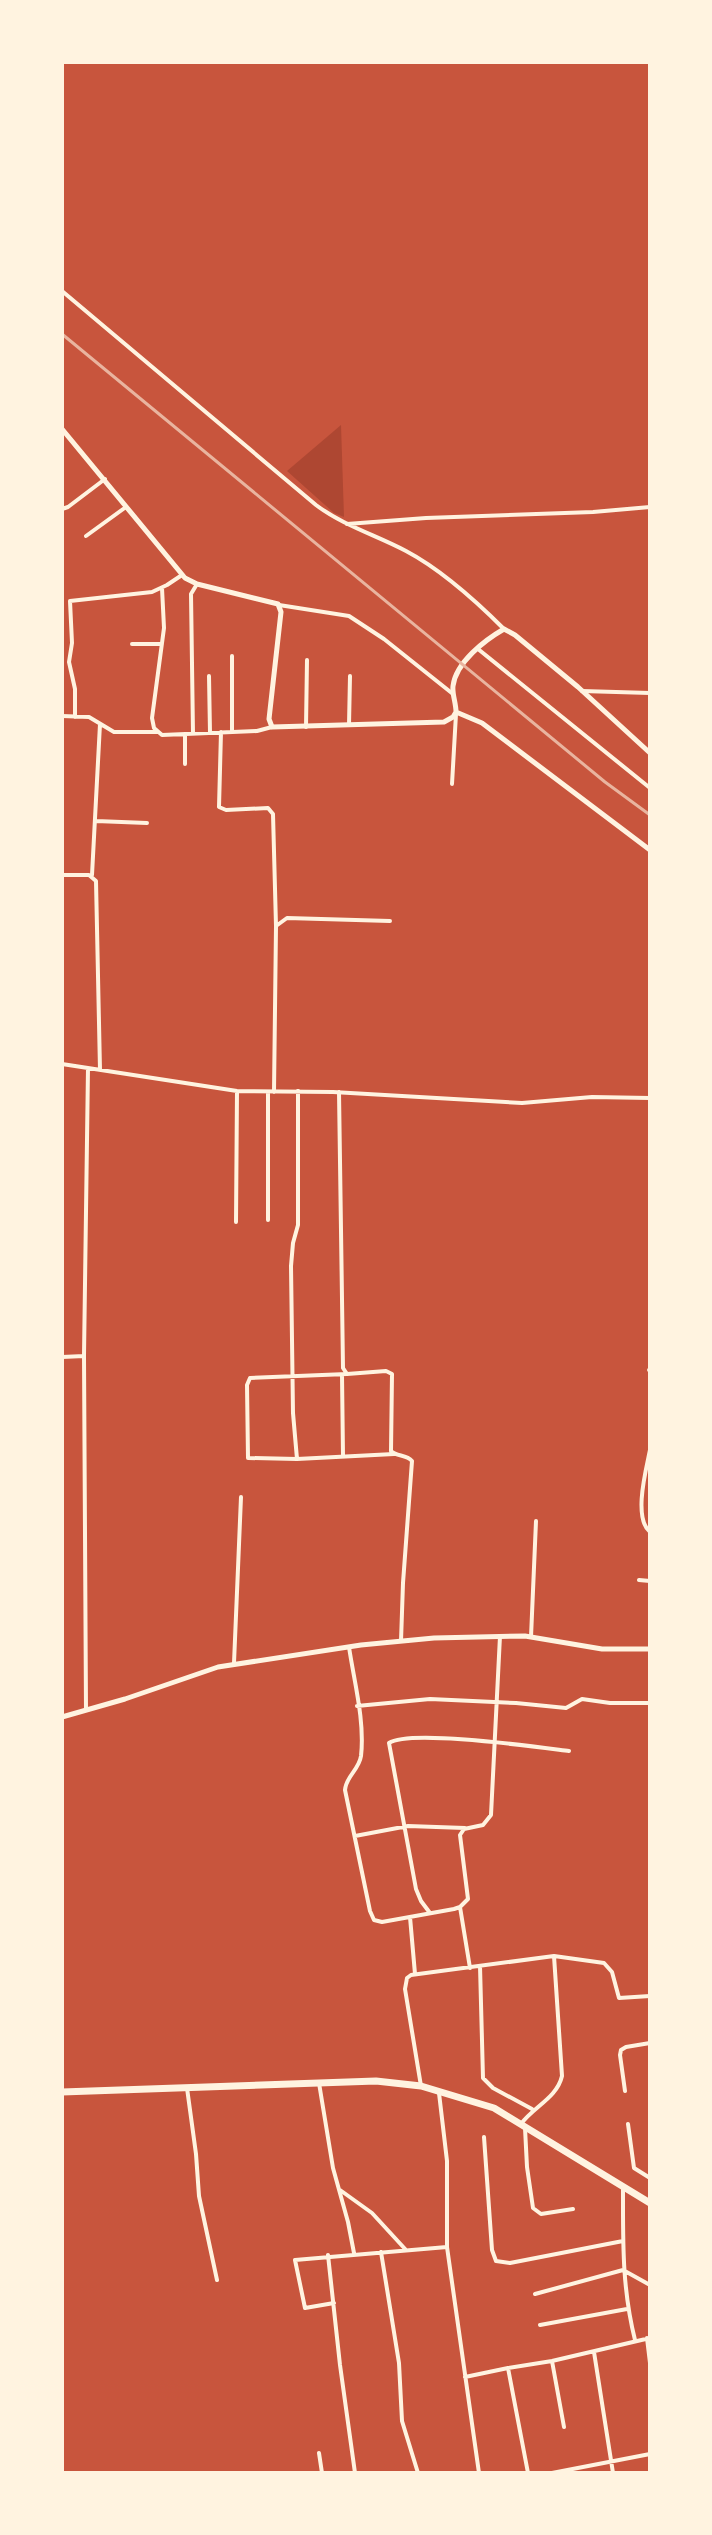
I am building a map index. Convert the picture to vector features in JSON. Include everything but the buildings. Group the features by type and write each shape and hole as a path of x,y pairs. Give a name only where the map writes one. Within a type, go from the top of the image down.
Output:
{"highway":[{"path":"62,2092 376,2081 421,2086 494,2108 650,2203"}],"street":[{"path":"62,291 333,518 424,562 582,691 650,753"},
{"path":"62,429 182,575 197,584 278,604 349,616 384,639 453,694"},
{"path":"62,509 105,479"},
{"path":"86,536 126,507"},
{"path":"345,524 650,507"},
{"path":"75,717 75,693 69,662 72,643 70,601 152,592 182,575"},
{"path":"193,734 191,594 197,584"},
{"path":"157,732 152,718 164,628 162,588"},
{"path":"272,727 269,719 281,612 278,604"},
{"path":"452,784 456,712 453,682 468,658 504,629"},
{"path":"132,644 162,644"},
{"path":"478,649 650,788"},
{"path":"232,656 232,732"},
{"path":"306,727 307,660"},
{"path":"209,676 210,733"},
{"path":"349,725 350,676"},
{"path":"582,691 650,693"},
{"path":"62,716 89,717 114,732 157,732 162,735 260,731 272,727 438,724 453,717 456,712"},
{"path":"456,712 495,732 650,850"},
{"path":"100,724 92,875 96,881 100,1070"},
{"path":"221,732 219,807 226,810 268,808 273,814 276,926 268,1220"},
{"path":"185,734 185,764"},
{"path":"96,821 147,823"},
{"path":"62,875 92,875"},
{"path":"276,926 287,918 390,921"},
{"path":"62,1064 237,1091 339,1092 522,1103 592,1097 650,1098"},
{"path":"86,1710 84,1356 88,1068"},
{"path":"236,1222 237,1091"},
{"path":"297,1459 291,1252 298,1225 298,1091"},
{"path":"339,1092 343,1456"},
{"path":"62,1357 84,1356"},
{"path":"394,1454 390,1447 392,1374 386,1371 254,1377 248,1382 246,1454 249,1459 394,1454 412,1461 401,1641"},
{"path":"650,1451 641,1518 650,1532"},
{"path":"234,1663 241,1497"},
{"path":"531,1637 536,1521"},
{"path":"639,1580 650,1581"},
{"path":"62,1717 234,1663 349,1646 500,1636 531,1637 602,1649 650,1649"},
{"path":"349,1646 361,1756 360,1763 345,1785 370,1911 374,1920 382,1922 460,1907 468,1899 460,1835 462,1830 483,1825 491,1815 500,1636"},
{"path":"357,1706 420,1699 566,1708 582,1699 650,1703"},
{"path":"430,1913 419,1898 403,1827 389,1747 391,1741 422,1738 569,1751"},
{"path":"355,1836 403,1827 468,1829"},
{"path":"460,1907 470,1968"},
{"path":"410,1917 415,1974"},
{"path":"421,2086 405,1989 407,1978 415,1974 554,1956 604,1963 612,1972 619,1998 650,1996"},
{"path":"554,1956 562,2076 553,2094 531,2111 523,2124 533,2208 541,2214 573,2209"},
{"path":"480,1966 483,2078 493,2088 531,2111"},
{"path":"625,2091 621,2050 650,2043"},
{"path":"319,2083 354,2253"},
{"path":"187,2088 199,2196 217,2280"},
{"path":"439,2091 447,2161 447,2247 479,2473"},
{"path":"628,2124 634,2168 650,2178"},
{"path":"484,2137 492,2250 496,2261 510,2263 623,2241"},
{"path":"623,2186 623,2270 627,2309 635,2340"},
{"path":"339,2190 372,2213 406,2250"},
{"path":"334,2303 305,2308 295,2260 447,2247"},
{"path":"381,2252 399,2363 402,2421 418,2473"},
{"path":"328,2255 355,2473"},
{"path":"535,2294 623,2270 650,2285"},
{"path":"540,2325 627,2309"},
{"path":"465,2377 649,2338 650,2363"},
{"path":"594,2352 613,2473"},
{"path":"552,2361 564,2427"},
{"path":"508,2368 528,2473"},
{"path":"319,2453 322,2473"},
{"path":"552,2473 650,2454"}],"shaded area":[{"path":"341,425 344,517 334,513 287,471"}],"railway":[{"path":"62,334 605,782 650,815"}]}
